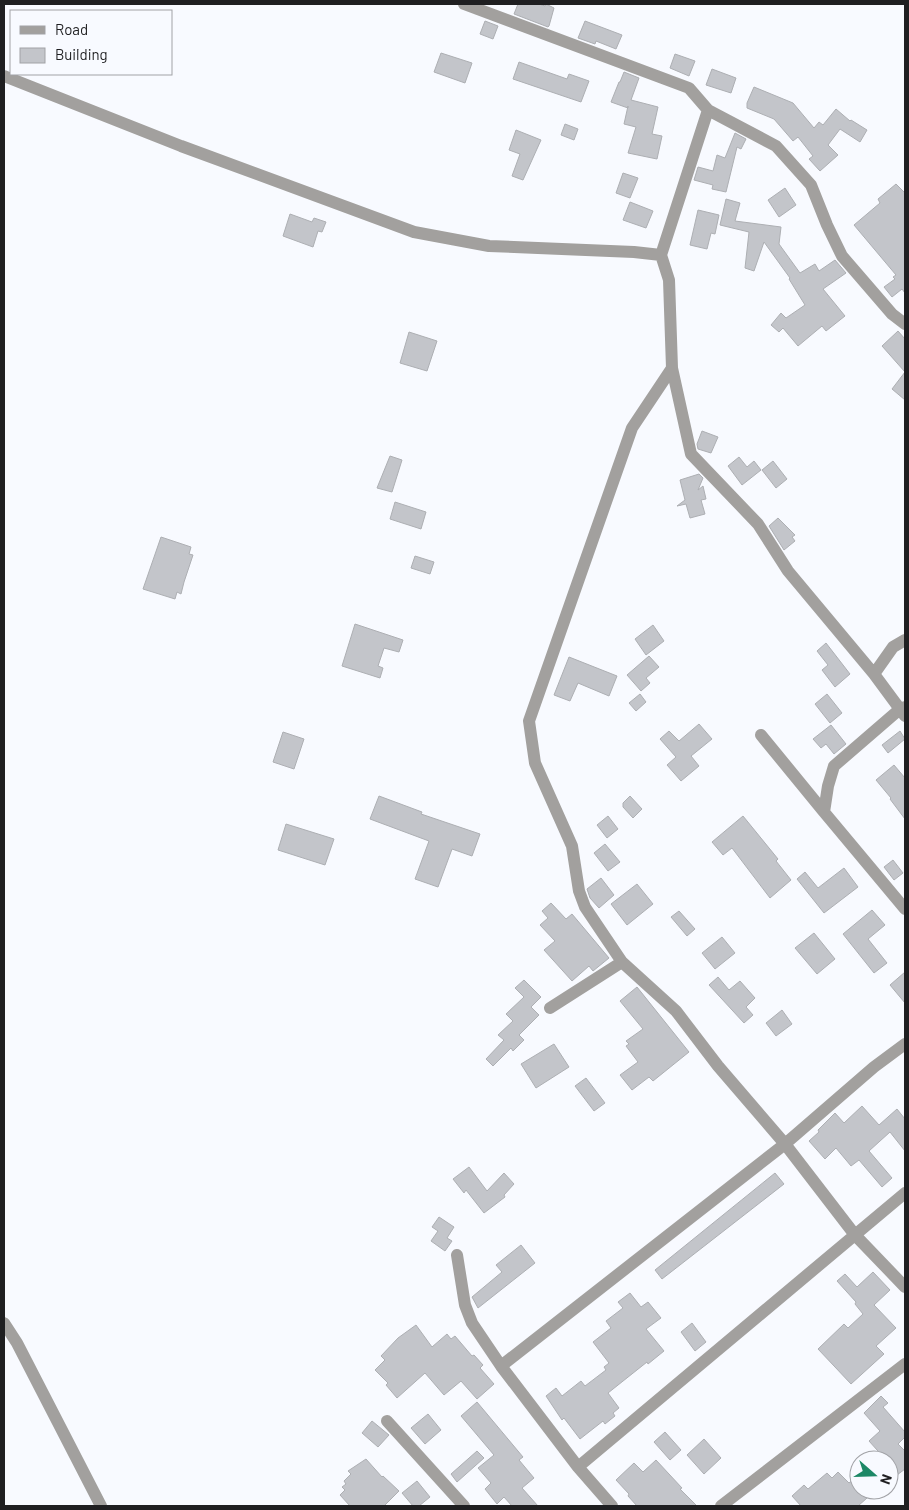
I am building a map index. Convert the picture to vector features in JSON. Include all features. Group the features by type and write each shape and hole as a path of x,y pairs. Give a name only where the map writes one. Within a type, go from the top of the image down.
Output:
{"street":[{"path":"464,4 689,88 708,110 776,146 811,185 842,256 892,314 905,324"},
{"path":"4,76 181,146 414,232 489,246 634,252 661,255"},
{"path":"708,110 661,255 669,280 672,368 691,454 758,524 788,571 904,710 834,766 828,786 824,812"},
{"path":"672,368 632,428 529,721 535,763 572,846 579,891 585,907 622,962 676,1012 718,1066 785,1144 855,1235 905,1286"},
{"path":"874,674 893,647 905,640"},
{"path":"760,735 905,909"},
{"path":"550,1008 622,962"},
{"path":"501,1366 785,1144 874,1066 905,1044"},
{"path":"578,1467 905,1193"},
{"path":"457,1255 465,1305 472,1323 501,1366 578,1467 612,1506"},
{"path":"4,1323 17,1343 101,1506"},
{"path":"721,1506 905,1364"},
{"path":"388,1421 464,1506"}],"building":[{"path":"518,4 539,4 545,6 546,4 554,8 549,26 514,14"},
{"path":"485,21 498,26 493,39 480,34"},
{"path":"585,21 622,35 616,49 596,41 595,44 578,38"},
{"path":"441,53 472,63 465,83 434,72"},
{"path":"675,54 695,61 689,76 670,68"},
{"path":"519,62 567,79 569,74 589,81 581,102 513,79"},
{"path":"712,69 736,78 731,93 706,85"},
{"path":"624,72 639,78 631,100 658,107 652,134 662,136 657,159 628,153 636,127 624,124 628,108 611,102"},
{"path":"754,87 793,103 814,128 819,122 823,125 836,109 850,121 867,130 860,142 840,129 828,145 838,155 820,171 809,159 813,156 798,137 793,141 774,119 747,108 747,103"},
{"path":"565,124 578,129 574,140 561,135"},
{"path":"516,130 541,140 523,180 512,176 520,154 509,150"},
{"path":"735,133 746,139 741,149 737,147 726,192 712,189 713,185 694,180 698,167 713,171 717,155 725,158"},
{"path":"623,173 638,178 630,198 616,193"},
{"path":"896,184 905,193 905,293 902,289 892,297 884,287 895,279 893,277 896,275 854,225 880,203 878,199"},
{"path":"785,188 796,205 779,217 768,200"},
{"path":"726,199 740,203 735,221 781,227 779,244 800,273 815,264 819,271 835,260 846,273 823,289 845,316 826,331 822,326 798,346 783,328 779,332 771,325 781,313 786,318 805,305 790,278 764,242 754,271 745,268 749,232 720,225"},
{"path":"630,202 653,211 646,228 623,220"},
{"path":"698,210 719,215 715,234 711,233 707,249 690,245"},
{"path":"290,214 312,222 314,218 326,222 322,232 318,231 313,247 283,236"},
{"path":"898,331 905,339 905,372 882,346"},
{"path":"409,332 437,341 427,371 400,363"},
{"path":"905,372 905,400 892,389"},
{"path":"702,431 718,437 711,453 698,449 697,444"},
{"path":"390,456 402,460 392,492 377,488"},
{"path":"739,457 747,467 754,461 761,470 742,485 728,466"},
{"path":"773,461 787,479 776,488 762,470"},
{"path":"699,474 703,478 698,490 703,486 706,499 701,500 705,514 690,518 686,504 677,506 685,500 680,480"},
{"path":"395,502 426,512 421,529 390,519"},
{"path":"778,518 795,535 792,537 795,541 784,550 769,526"},
{"path":"161,537 191,547 189,554 193,555 181,594 177,592 175,599 143,589"},
{"path":"415,556 434,562 430,574 411,568"},
{"path":"355,624 403,640 399,652 384,648 378,666 383,668 380,678 342,666"},
{"path":"653,625 664,641 646,655 635,639"},
{"path":"826,643 850,674 835,687 822,670 828,665 817,651"},
{"path":"649,656 659,667 646,678 650,683 641,691 627,675"},
{"path":"569,657 617,676 609,696 578,683 570,701 554,695"},
{"path":"640,694 646,702 636,711 629,703"},
{"path":"827,694 842,713 830,723 815,704"},
{"path":"699,724 712,739 691,756 699,766 681,781 667,765 676,757 660,739 669,731 679,741"},
{"path":"831,725 846,744 834,754 826,744 821,748 813,739"},
{"path":"900,731 905,739 888,753 882,745"},
{"path":"283,732 304,739 294,769 273,762"},
{"path":"894,765 905,778 905,819 876,780"},
{"path":"379,796 422,812 421,814 480,834 472,856 452,849 438,887 415,879 429,841 370,819"},
{"path":"630,796 642,809 633,818 623,807 623,803"},
{"path":"608,816 618,829 607,838 597,825"},
{"path":"743,816 778,859 776,861 791,880 770,898 732,848 723,855 712,842"},
{"path":"286,824 334,839 325,865 278,850"},
{"path":"605,844 620,862 608,871 594,853"},
{"path":"893,860 903,873 894,880 884,867"},
{"path":"844,868 858,887 824,913 797,879 805,872 818,888"},
{"path":"601,878 614,895 599,908 590,898 587,889"},
{"path":"637,884 653,904 627,925 611,904"},
{"path":"551,903 566,919 572,914 609,958 593,971 589,966 572,981 544,950 555,941 540,925 548,918 542,911"},
{"path":"872,910 885,925 868,939 887,963 874,973 843,934"},
{"path":"679,911 695,929 687,936 671,917"},
{"path":"814,933 835,959 817,974 795,948"},
{"path":"722,937 735,953 715,969 702,953"},
{"path":"905,972 905,1003 890,985"},
{"path":"718,977 729,990 740,981 755,998 746,1007 753,1015 744,1023 709,985"},
{"path":"524,980 541,997 531,1007 539,1015 519,1035 524,1040 513,1051 511,1048 493,1066 486,1059 504,1040 498,1035 513,1021 506,1014 524,997 515,988"},
{"path":"637,987 689,1052 653,1081 649,1077 632,1090 620,1075 638,1062 626,1046 629,1044 626,1041 643,1029 620,1001"},
{"path":"782,1010 792,1024 776,1036 766,1023"},
{"path":"554,1044 569,1067 536,1088 521,1064"},
{"path":"586,1078 605,1103 594,1111 575,1086"},
{"path":"862,1106 879,1125 897,1109 905,1119 905,1151 890,1132 869,1151 892,1178 882,1187 859,1160 851,1166 836,1148 825,1159 809,1141 835,1113 844,1123"},
{"path":"469,1167 487,1191 504,1173 514,1184 504,1195 505,1197 484,1213 466,1190 464,1193 453,1179"},
{"path":"775,1173 784,1184 662,1279 655,1270"},
{"path":"439,1217 454,1227 447,1238 452,1241 445,1251 431,1241 438,1231 432,1227"},
{"path":"521,1245 535,1263 478,1308 472,1297 502,1272 496,1265"},
{"path":"873,1272 890,1290 874,1305 896,1328 876,1346 884,1354 851,1384 818,1349 844,1324 848,1328 863,1314 855,1304 856,1302 837,1281 845,1274 857,1287"},
{"path":"630,1293 641,1307 648,1302 661,1318 646,1329 664,1351 608,1393 619,1408 613,1413 615,1416 605,1424 603,1421 580,1439 564,1418 562,1420 546,1396 556,1388 562,1396 581,1381 585,1386 606,1370 604,1367 609,1363 593,1342 611,1328 606,1321 623,1308 618,1302"},
{"path":"692,1323 706,1342 695,1351 681,1332"},
{"path":"416,1325 432,1347 447,1334 451,1339 455,1336 472,1356 474,1355 483,1365 480,1368 494,1384 477,1399 461,1381 444,1395 425,1373 397,1398 386,1385 388,1383 375,1370 385,1360 381,1356 398,1338"},
{"path":"881,1396 888,1403 883,1407 905,1432 905,1437 898,1444 905,1451 905,1469 899,1474 899,1450 877,1450 869,1441 880,1431 864,1413"},
{"path":"477,1402 523,1457 519,1460 534,1478 522,1488 538,1506 512,1506 504,1497 497,1504 485,1489 491,1483 478,1468 494,1455 461,1416"},
{"path":"428,1414 441,1430 425,1444 411,1428"},
{"path":"372,1421 389,1435 378,1447 362,1433"},
{"path":"665,1432 681,1450 670,1460 654,1442"},
{"path":"704,1439 721,1458 704,1474 687,1455"},
{"path":"477,1451 484,1458 457,1482 451,1474"},
{"path":"366,1459 382,1477 399,1491 384,1506 350,1506 340,1495 345,1490 342,1487 346,1484 344,1481 351,1474 348,1471"},
{"path":"656,1460 697,1506 637,1506 628,1496 629,1494 616,1480 634,1463 643,1472"},
{"path":"838,1472 849,1483 849,1500 865,1500 858,1506 801,1506 792,1496 804,1485 808,1489 827,1473 832,1478"},
{"path":"417,1481 430,1497 419,1506 413,1506 402,1493"}]}
